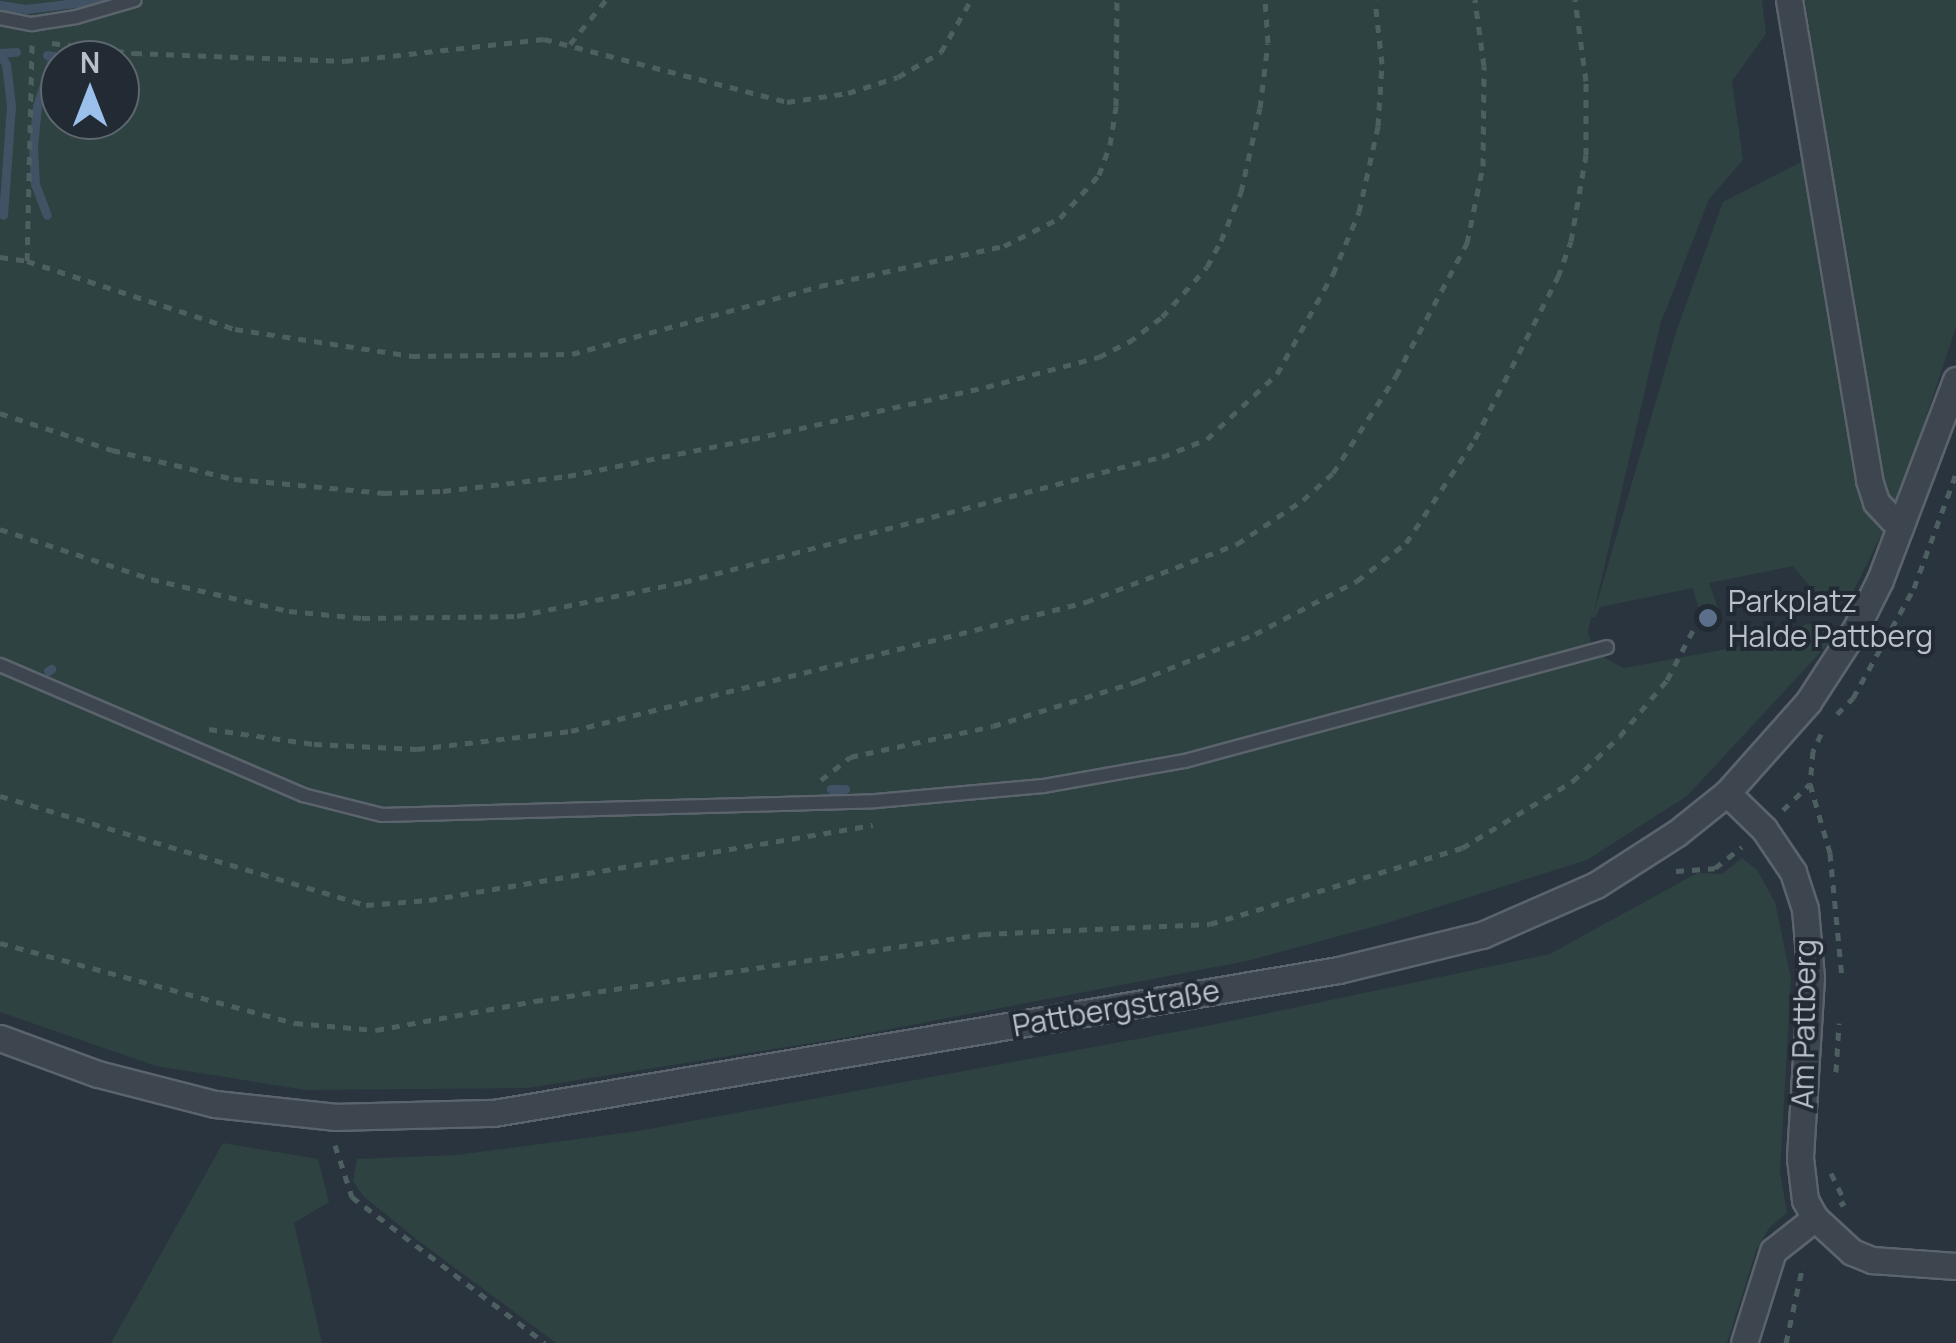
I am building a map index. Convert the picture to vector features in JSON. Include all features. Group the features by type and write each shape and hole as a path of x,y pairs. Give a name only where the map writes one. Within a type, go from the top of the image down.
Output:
{"street":[{"path":"1789,0 1869,480 1876,502 1900,528"},
{"name":"Pattbergstraße","path":"0,1038 98,1074 216,1104 336,1117 494,1113 1339,970 1482,935 1596,885 1677,833 1726,793 1808,702 1856,628 1900,528 1956,380"},
{"name":"Am Pattberg","path":"1726,793 1780,847 1805,909 1811,977 1800,1158 1805,1200 1820,1223"},
{"path":"1744,1343 1773,1251 1820,1223 1852,1252 1872,1260 1956,1266"}],"lane":[{"path":"0,18 32,24 76,18 135,0"},
{"path":"0,664 303,795 382,814 876,801 1043,786 1185,762 1607,647"}],"path":[{"path":"569,45 606,0"},
{"path":"32,24 56,46 266,59 345,60 544,39 787,102 848,93 898,77 941,52 971,0"},
{"path":"0,258 28,261 235,329 412,356 572,354 820,286 1004,246 1060,218 1099,175 1110,146 1116,106 1117,0"},
{"path":"0,413 112,450 234,479 384,494 444,492 568,476 752,439 986,387 1099,357 1162,317 1207,267 1221,241 1241,192 1260,108 1268,44 1265,0"},
{"path":"0,529 151,579 289,610 380,618 517,616 684,582 1162,457 1207,439 1277,374 1333,274 1359,212 1378,126 1382,64 1375,0"},
{"path":"204,729 314,744 417,749 571,731 1086,602 1238,544 1303,500 1333,473 1396,376 1468,243 1483,166 1484,66 1475,0"},
{"path":"806,800 828,770 850,757 1011,720 1138,681 1255,634 1357,582 1406,543 1474,439 1558,277 1571,240 1586,155 1586,81 1575,0"},
{"path":"28,261 32,24"},
{"path":"0,943 295,1023 376,1030 535,1001 714,978 982,934 1210,924 1462,848 1573,781 1620,736 1666,680 1692,630"},
{"path":"0,796 366,905 430,900 848,832 886,822"},
{"path":"336,1117 334,1148 352,1197 545,1343"},
{"path":"1786,1343 1799,1274 1820,1223"}],"green space":[{"path":"0,0 1762,0 1766,34 1732,81 1743,160 1709,199 1660,325 1593,616 1677,329 1723,202 1828,148 1805,0 1956,0 1956,327 1898,501 1850,598 1830,600 1812,589 1793,566 1709,583 1719,611 1700,613 1693,588 1600,607 1595,618 1591,617 1588,632 1594,652 1624,668 1743,646 1807,624 1826,626 1831,641 1687,796 1587,860 1387,923 1247,961 843,1038 528,1088 306,1090 156,1066 0,1012"},
{"path":"1742,858 1757,870 1775,902 1791,979 1780,1172 1787,1213 1769,1228 1756,1251 1727,1343 556,1343 420,1242 363,1196 353,1181 357,1159 456,1155 638,1131 1202,1027 1550,954 1697,873 1722,874"},
{"path":"223,1143 318,1159 329,1202 294,1223 322,1343 111,1343"}],"waterway":[{"path":"0,5 26,9 99,0"},
{"path":"0,53 16,52"},
{"path":"0,55 6,64 11,106 3,215"},
{"path":"40,97 33,147 35,184 47,215"},
{"path":"831,789 845,789"}],"place":[{"name":"Parkplatz Halde Pattberg","path":"1708,618"}]}
